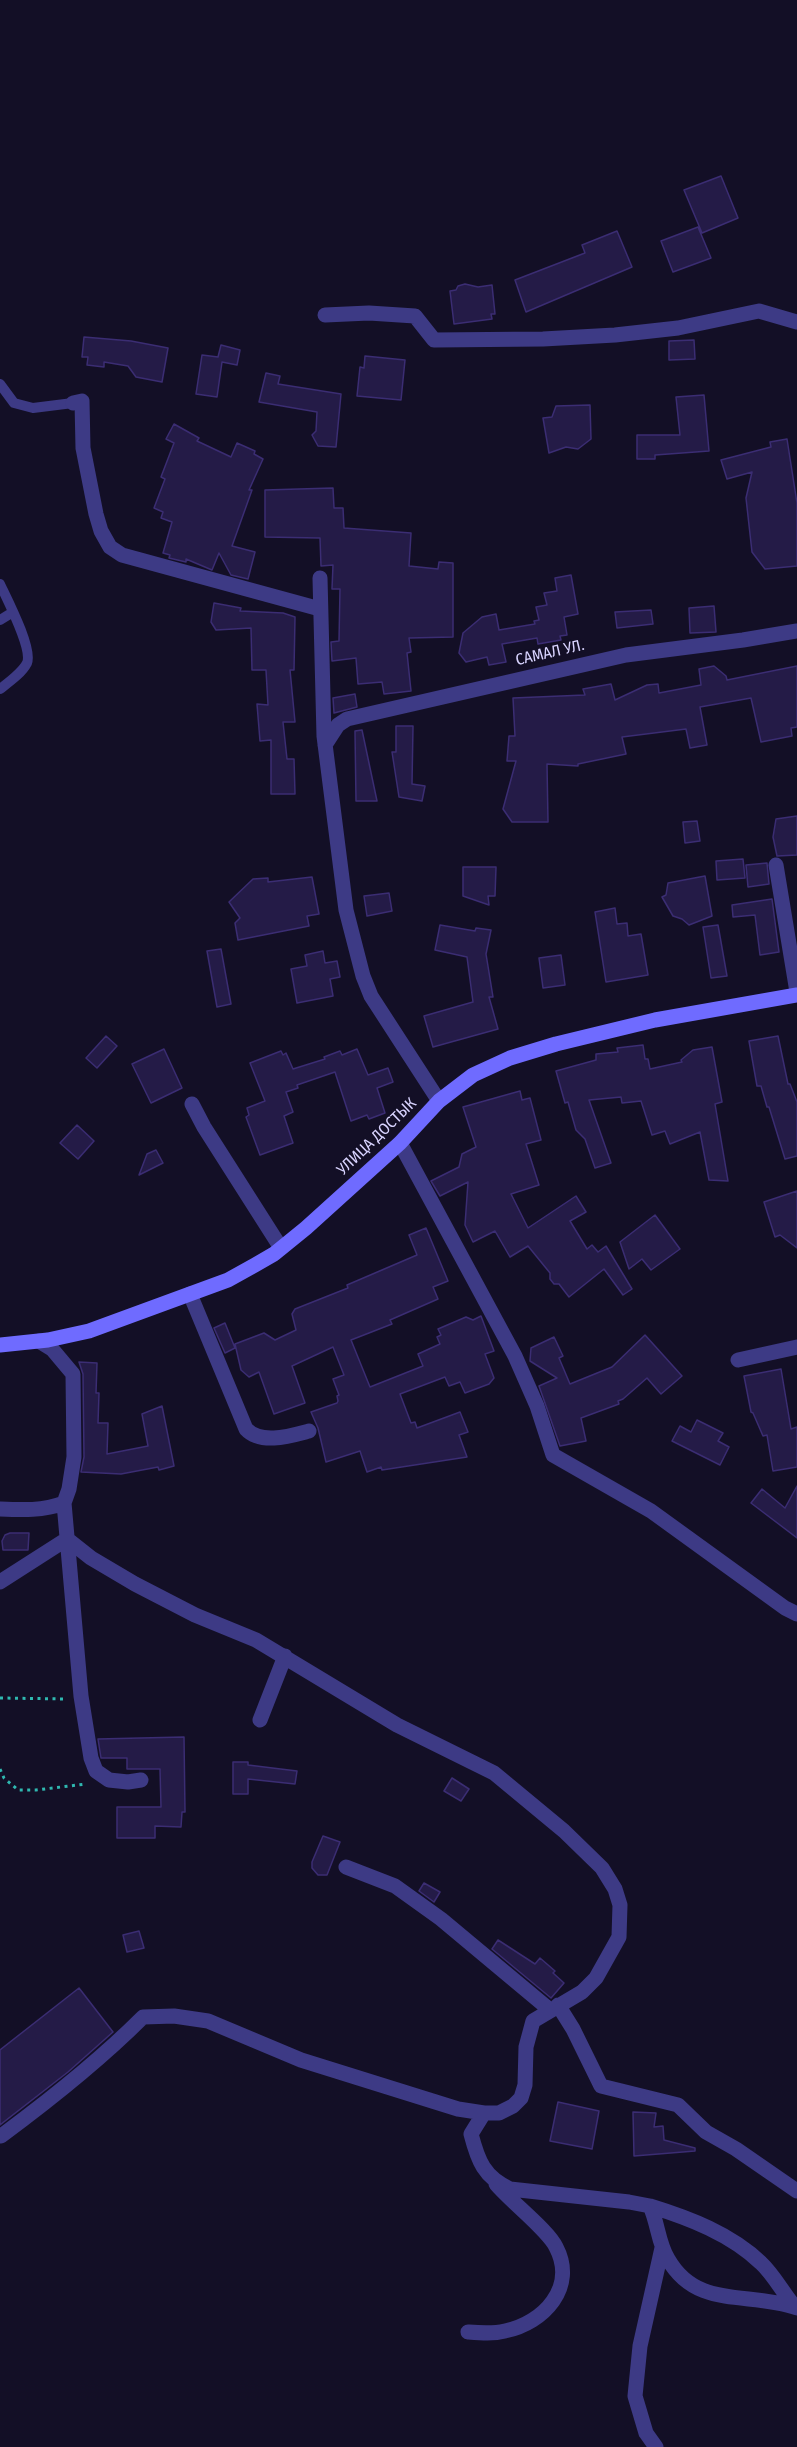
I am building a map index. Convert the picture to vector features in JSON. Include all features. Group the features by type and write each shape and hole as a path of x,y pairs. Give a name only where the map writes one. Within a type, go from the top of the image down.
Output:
{"main road":[{"name":"УЛИЦА ДОСТЫК","path":"0,1345 39,1341 89,1331 228,1280 281,1248 400,1143 439,1101 472,1075 510,1058 655,1020 797,994"}],"street":[{"path":"326,315 369,313 415,316 434,340 615,335 678,328 759,311 797,322"},
{"path":"73,403 82,401 83,448 96,514 101,531 110,547 122,555 320,609"},
{"path":"320,578 325,745 346,910 363,976 371,996 439,1101"},
{"name":"САМАЛ УЛ.","path":"325,745 338,725 347,719 626,656 797,631"},
{"path":"776,865 797,994"},
{"path":"192,1104 204,1127 281,1248"},
{"path":"400,1143 515,1356 537,1406 554,1455 651,1511 785,1608 797,1614"},
{"path":"190,1294 246,1429 258,1437 288,1437 309,1431"},
{"path":"39,1341 52,1349 73,1374 74,1457 69,1489 64,1503 82,1701 91,1758 96,1771 109,1780 128,1782 141,1780"},
{"path":"738,1360 797,1347"},
{"path":"0,1509 25,1511 52,1508 64,1503"},
{"path":"0,1582 67,1539"},
{"path":"67,1539 91,1558 135,1584 195,1615 256,1640 397,1725 494,1773 564,1831 602,1868 615,1889 620,1905 619,1937 596,1978 582,1992 533,2021"},
{"path":"260,1720 285,1656"},
{"path":"346,1867 395,1886 449,1925 531,1994 554,2007 573,2029 601,2086 678,2105 706,2132 736,2149 797,2191"},
{"path":"2,2136 118,2042 142,2017 174,2016 208,2021 301,2060 458,2109 499,2113 513,2106 521,2098 525,2085 526,2047 533,2021 531,1994"},
{"path":"468,2332 506,2331 527,2323 546,2310 557,2295 564,2275 555,2245 510,2201 477,2155 471,2134 484,2113"},
{"path":"494,2181 510,2188 629,2202 675,2214 717,2232 742,2247 762,2264 796,2307"},
{"path":"650,2206 657,2221 663,2246 679,2277 693,2287 711,2294 766,2299 796,2307"},
{"path":"656,2447 646,2433 635,2396 640,2346 663,2246"}],"lane":[{"path":"0,384 14,403 33,408 73,403"},
{"path":"0,584 29,657 26,665 0,689"},
{"path":"0,620 13,612"}],"path":[{"path":"0,1698 82,1701"},
{"path":"0,1769 4,1778 18,1790 70,1787 109,1780"}],"building":[{"path":"721,176 738,218 702,233 684,190"},
{"path":"698,227 711,258 673,272 661,241"},
{"path":"617,231 632,267 526,312 515,280 585,253 582,245"},
{"path":"465,284 478,287 492,285 495,314 491,314 492,319 454,324 450,291"},
{"path":"84,337 131,341 168,348 162,382 136,377 128,366 104,362 104,367 87,365 88,357 82,357"},
{"path":"694,340 695,359 669,360 669,341"},
{"path":"221,345 240,350 237,365 222,362 217,397 196,394 202,355 218,357"},
{"path":"365,356 405,360 401,400 357,396 360,367 364,368"},
{"path":"266,373 280,376 278,384 341,394 336,447 318,446 312,435 316,431 317,412 259,402"},
{"path":"704,395 709,451 655,455 655,459 637,459 637,435 680,435 676,397"},
{"path":"590,405 591,439 578,449 566,447 549,453 543,418 552,417 556,406"},
{"path":"174,424 199,438 197,441 231,457 237,443 255,451 254,454 263,459 249,490 252,490 232,546 255,552 248,579 231,575 219,553 212,570 186,559 186,562 169,558 170,555 163,553 172,522 161,518 163,512 154,508 165,479 161,477 174,443 166,439"},
{"path":"787,439 797,503 797,566 765,569 752,552 746,498 752,472 727,479 721,460 771,447 770,442"},
{"path":"333,488 334,508 343,508 344,528 411,533 409,566 438,569 439,562 453,563 453,637 409,638 411,652 407,653 411,691 384,694 382,682 358,684 356,658 332,661 331,642 339,641 340,589 332,589 333,565 321,566 320,538 265,537 265,490"},
{"path":"571,575 578,614 564,617 567,635 560,636 561,640 538,644 537,638 502,644 506,662 489,665 487,657 466,662 459,653 463,633 482,617 496,614 499,630 535,624 534,621 539,620 536,607 547,605 544,593 557,591 555,578"},
{"path":"214,603 241,608 240,611 283,613 295,617 294,670 290,670 295,722 283,722 287,759 294,759 295,794 271,794 271,740 260,741 257,704 268,705 266,670 252,670 251,628 216,630 211,622"},
{"path":"714,606 716,632 690,633 689,608"},
{"path":"651,610 653,624 617,628 615,612"},
{"path":"714,666 726,676 727,680 797,666 797,727 791,728 792,736 761,742 751,698 700,707 707,745 690,748 686,729 622,737 626,754 578,764 578,766 547,764 548,822 512,822 503,809 516,761 507,761 509,736 515,736 513,698 585,695 583,689 611,684 615,700 647,685 658,684 659,693 701,685 699,669"},
{"path":"355,694 357,707 334,713 333,698"},
{"path":"396,726 413,726 412,784 425,786 422,801 399,797 392,752 396,752"},
{"path":"362,730 377,801 356,801 355,731"},
{"path":"797,816 797,855 777,856 773,837 776,819"},
{"path":"697,821 700,841 685,843 683,822"},
{"path":"743,859 745,878 717,880 716,861"},
{"path":"767,863 769,884 748,887 746,865"},
{"path":"463,867 496,867 495,896 488,896 489,905 463,896"},
{"path":"705,876 712,916 689,925 673,916 662,897 666,895 668,883"},
{"path":"312,877 319,914 307,916 309,926 238,940 235,923 240,918 229,902 253,879 268,878 268,882"},
{"path":"389,893 392,911 367,916 364,896"},
{"path":"772,899 779,952 760,955 755,915 733,917 732,905"},
{"path":"615,908 617,924 627,923 628,936 641,934 648,975 606,982 595,912"},
{"path":"440,925 475,931 476,928 491,930 486,954 493,997 489,997 498,1029 433,1047 424,1016 473,1002 467,957 435,950"},
{"path":"718,925 727,976 711,978 703,927"},
{"path":"221,949 231,1004 217,1007 207,951"},
{"path":"323,951 325,963 337,961 340,977 330,979 333,996 297,1003 291,969 307,966 305,955"},
{"path":"561,955 565,985 543,988 539,958"},
{"path":"106,1036 117,1046 97,1068 86,1058"},
{"path":"778,1036 788,1084 797,1102 797,1156 785,1159 761,1086 757,1086 749,1041"},
{"path":"643,1045 645,1059 648,1059 650,1069 682,1062 681,1060 693,1050 712,1047 722,1102 715,1104 728,1181 709,1180 700,1132 670,1144 665,1131 652,1135 641,1101 622,1103 621,1097 589,1100 611,1163 595,1168 585,1139 576,1130 568,1102 565,1103 556,1071 596,1060 596,1054 618,1052 617,1048"},
{"path":"164,1049 182,1088 151,1103 132,1064"},
{"path":"357,1049 368,1075 388,1068 393,1082 377,1088 385,1113 369,1119 367,1115 351,1121 335,1072 297,1085 298,1088 286,1092 293,1112 284,1116 293,1143 260,1155 246,1117 249,1115 247,1108 265,1101 250,1063 281,1051 283,1055 286,1053 293,1069 325,1059 324,1057 340,1051 342,1055"},
{"path":"520,1091 522,1100 530,1098 541,1140 526,1144 539,1185 511,1194 528,1228 576,1196 586,1212 570,1221 587,1249 592,1245 598,1252 606,1246 632,1289 623,1295 604,1269 569,1297 559,1284 554,1284 550,1279 550,1273 528,1246 510,1257 495,1231 473,1242 465,1225 468,1182 440,1196 431,1181 459,1167 462,1154 476,1147 463,1107"},
{"path":"77,1125 94,1141 78,1159 60,1143"},
{"path":"156,1150 163,1163 139,1175 147,1154"},
{"path":"797,1191 797,1248 780,1235 775,1237 764,1202"},
{"path":"655,1215 680,1249 651,1270 642,1259 629,1269 620,1242"},
{"path":"426,1228 448,1281 433,1287 438,1299 390,1320 392,1324 351,1340 370,1387 423,1366 418,1354 440,1344 437,1337 441,1335 438,1329 466,1317 473,1320 481,1316 494,1351 485,1354 494,1378 489,1384 465,1393 460,1382 449,1386 445,1377 400,1394 411,1423 415,1422 417,1428 460,1412 468,1432 459,1435 467,1457 382,1470 381,1467 367,1472 360,1451 326,1462 318,1428 311,1412 338,1401 337,1396 339,1395 333,1379 344,1375 333,1347 292,1366 305,1403 274,1414 259,1372 249,1377 241,1370 235,1344 264,1333 275,1340 296,1330 292,1314 295,1309 348,1288 347,1285 417,1255 409,1235"},
{"path":"225,1323 235,1348 225,1353 214,1328"},
{"path":"645,1335 682,1376 661,1394 647,1378 618,1401 619,1404 581,1418 586,1441 560,1446 539,1386 557,1378 530,1361 531,1348 554,1337 563,1356 559,1358 570,1384 612,1367"},
{"path":"79,1362 97,1363 98,1423 108,1423 107,1454 148,1446 142,1414 162,1406 174,1466 121,1474 81,1472 84,1457 83,1374"},
{"path":"781,1369 791,1429 797,1427 797,1467 773,1471 767,1435 763,1436 751,1412 744,1376"},
{"path":"697,1420 723,1433 718,1441 729,1447 720,1465 672,1441 680,1426 691,1432"},
{"path":"797,1486 797,1538 751,1503 762,1489 785,1508"},
{"path":"29,1533 28,1550 3,1550 2,1541 5,1535"},
{"path":"184,1737 185,1812 182,1812 181,1827 155,1826 155,1838 117,1838 117,1807 161,1807 160,1769 127,1769 127,1758 101,1758 98,1739"},
{"path":"233,1762 248,1762 248,1765 297,1771 295,1784 248,1779 248,1794 233,1794"},
{"path":"452,1778 469,1789 461,1801 444,1791"},
{"path":"323,1836 340,1842 327,1875 318,1875 312,1868 312,1862"},
{"path":"424,1883 440,1892 434,1902 419,1891"},
{"path":"139,1931 144,1948 127,1952 123,1935"},
{"path":"498,1940 535,1964 540,1958 555,1971 553,1973 564,1983 551,1998 492,1949"},
{"path":"79,1988 113,2032 68,2072 0,2125 0,2050"},
{"path":"558,2102 599,2111 592,2149 550,2141"},
{"path":"633,2112 656,2113 654,2127 663,2126 664,2140 695,2148 695,2151 634,2156"}]}
